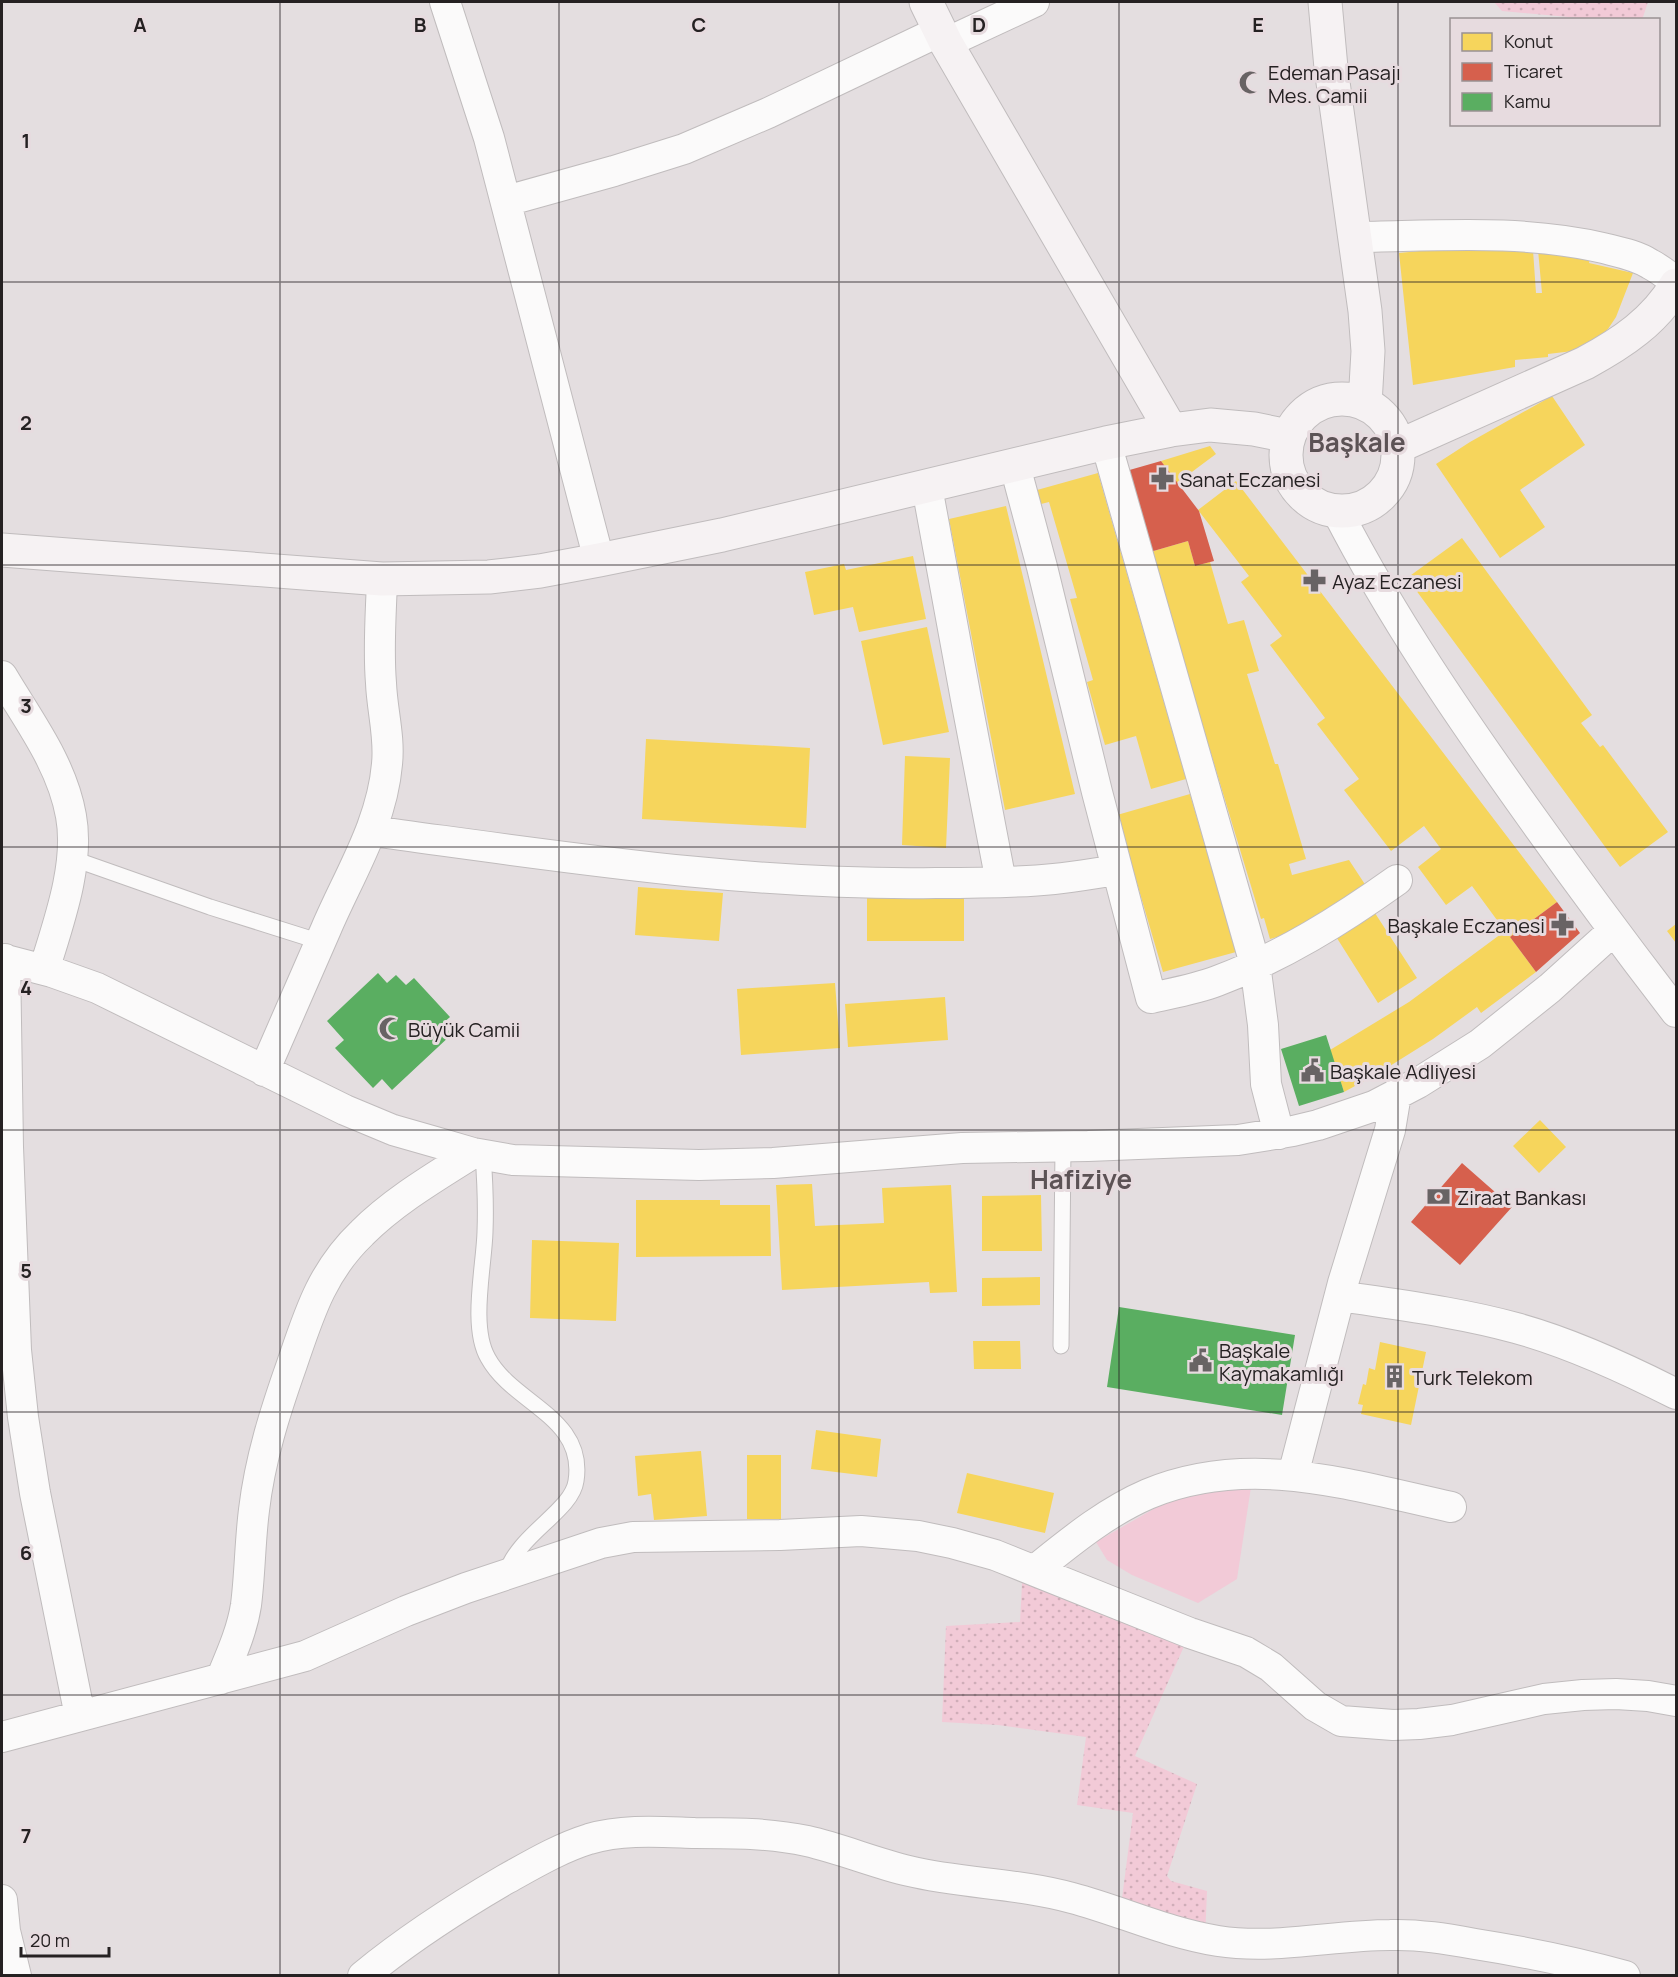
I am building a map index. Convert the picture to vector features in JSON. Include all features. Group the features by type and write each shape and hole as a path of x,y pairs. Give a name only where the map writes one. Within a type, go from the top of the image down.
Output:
{"street":[{"path":"445,2 489,138 599,560"},
{"path":"926,2 943,37 1171,430"},
{"path":"506,201 684,149 943,37 1034,2"},
{"path":"1325,2 1331,68 1356,237 1368,351 1365,404"},
{"path":"1356,237 1460,235 1553,238 1631,255 1649,263 1677,284 1669,297 1642,326 1606,352 1397,447"},
{"path":"1347,399 1365,404 1380,414 1392,429 1398,456 1395,474 1380,497 1364,507 1346,512 1318,507 1292,482 1286,464 1288,436 1304,413 1319,404 1347,399"},
{"path":"2,550 382,579 489,577 599,560 722,535 1106,443 1171,430 1210,424 1288,436"},
{"path":"1106,443 1255,964 1263,1025 1266,1084 1279,1134"},
{"path":"1015,466 1151,998 1219,981 1301,942 1345,917 1397,880"},
{"path":"927,487 1001,882"},
{"path":"1336,511 1362,561 1433,675 1499,772 1613,931 1677,1012"},
{"path":"264,1071 370,831 383,794 387,738 379,648 382,579"},
{"path":"2,676 52,760 71,817 71,858 61,911 44,970"},
{"path":"370,831 608,863 730,876 865,884 1001,882 1053,879 1117,870"},
{"path":"80,1716 49,1567 23,1417 16,1350 5,1120 3,959 98,988 345,1110 393,1130 478,1154 513,1160 699,1165 962,1148 1063,1147 1238,1140 1318,1125 1374,1106 1480,1044 1550,988 1613,931"},
{"path":"1293,1475 1340,1296 1390,1130 1396,1094"},
{"path":"221,1678 241,1628 246,1606 254,1510 267,1437 313,1303 326,1277 362,1233 422,1186 478,1154"},
{"path":"1340,1296 1449,1313 1516,1328 1609,1362 1677,1394"},
{"path":"1035,1570 1075,1538 1111,1514 1148,1494 1204,1477 1256,1473 1293,1475 1451,1507"},
{"path":"2,1737 305,1656 406,1611 506,1574 601,1543 633,1538 861,1531 907,1534 995,1555 1190,1633 1246,1652 1271,1666 1315,1706 1341,1720 1382,1724 1419,1724 1452,1720 1544,1699 1583,1695 1616,1694 1677,1701"},
{"path":"363,1976 422,1931 475,1897 535,1863 585,1840 610,1834 637,1832 735,1833 806,1841 940,1878 1033,1888 1075,1898 1152,1925 1193,1937 1223,1942 1259,1944 1393,1935 1433,1937 1521,1951 1624,1976"},
{"path":"2,1900 5,1931 16,1976"}],"lane":[{"path":"71,858 210,907 321,942"},
{"path":"1061,1346 1063,1147"},
{"path":"478,1154 486,1197 479,1307 482,1342 488,1358 501,1375 520,1393 556,1420 565,1431 574,1450 578,1467 576,1484 570,1496 518,1550 506,1574"}],"shaded area":[{"path":"1494,2 1648,2 1643,18 1580,18 1502,11"},
{"path":"1218,1485 1251,1487 1237,1579 1198,1603 1132,1575 1107,1560 1096,1542 1171,1499"},
{"path":"1023,1565 1190,1633 1135,1756 1197,1784 1167,1876 1171,1881 1207,1891 1205,1939 1120,1914 1133,1813 1077,1805 1086,1737 998,1725 942,1722 946,1626 1020,1622"}],"building: Konut":[{"path":"1451,248 1533,250 1536,293 1542,293 1538,250 1590,259 1589,263 1633,273 1616,317 1608,329 1599,337 1573,351 1548,354 1548,357 1515,360 1515,367 1413,385 1399,253"},
{"path":"1552,396 1585,445 1520,490 1545,527 1500,558 1436,464"},
{"path":"1210,446 1216,454 1177,483 1161,461"},
{"path":"1098,473 1186,779 1151,789 1136,736 1105,745 1087,682 1093,680 1070,599 1077,598 1049,502 1041,504 1037,490"},
{"path":"1236,481 1557,902 1510,937 1536,972 1481,1013 1477,1007 1433,1039 1344,1092 1330,1050 1409,1002 1505,931 1472,886 1446,905 1418,867 1441,849 1424,826 1391,851 1344,790 1359,779 1317,724 1325,718 1270,645 1282,636 1241,582 1249,576 1198,510"},
{"path":"1006,506 1075,794 1005,810 949,519"},
{"path":"1462,538 1592,715 1581,723 1600,747 1603,745 1668,832 1620,867 1407,578"},
{"path":"1188,541 1195,566 1210,562 1228,624 1244,620 1259,671 1247,674 1275,764 1278,764 1306,859 1289,864 1292,875 1349,860 1368,889 1308,928 1270,939 1264,918 1261,919 1150,552"},
{"path":"913,556 926,619 859,632 853,607 814,615 805,572 844,564 846,570"},
{"path":"927,627 949,732 883,745 861,641"},
{"path":"646,739 810,748 806,828 642,819"},
{"path":"905,756 950,758 946,848 902,845"},
{"path":"1190,794 1236,952 1163,972 1117,815"},
{"path":"638,887 723,893 719,941 635,935"},
{"path":"867,898 964,898 964,941 867,941"},
{"path":"1373,910 1417,978 1378,1003 1335,935"},
{"path":"1676,924 1676,943 1667,931"},
{"path":"835,983 840,1048 741,1055 737,989"},
{"path":"945,997 948,1040 848,1047 845,1004"},
{"path":"1540,1120 1566,1147 1539,1173 1513,1146"},
{"path":"812,1184 815,1226 884,1223 882,1188 951,1185 957,1292 930,1293 929,1282 782,1290 776,1185"},
{"path":"1041,1195 1042,1251 982,1251 982,1196"},
{"path":"636,1200 720,1200 720,1205 770,1205 771,1256 636,1257"},
{"path":"532,1240 619,1243 616,1321 530,1318"},
{"path":"1040,1277 1040,1305 982,1306 982,1278"},
{"path":"973,1341 1020,1341 1021,1369 974,1369"},
{"name":"Turk Telekom","path":"1380,1342 1426,1352 1411,1425 1361,1414 1363,1405 1358,1404 1363,1384 1366,1385 1369,1368 1375,1370"},
{"path":"816,1430 881,1439 877,1477 811,1469"},
{"path":"701,1451 707,1516 654,1520 651,1494 638,1496 635,1456"},
{"path":"747,1455 781,1455 781,1519 747,1519"},
{"path":"967,1473 1054,1493 1045,1533 957,1513"}],"building: Ticaret":[{"path":"1161,461 1199,511 1214,561 1195,566 1188,541 1150,552 1126,471"},
{"path":"1557,902 1580,933 1536,972 1510,937"},
{"path":"1462,1163 1512,1207 1460,1265 1411,1222"}],"building: Kamu":[{"name":"Büyük Camii","path":"378,973 387,983 396,975 406,985 414,978 450,1017 442,1024 452,1034 392,1090 382,1079 373,1088 335,1048 344,1040 327,1021"},
{"name":"Başkale Adliyesi","path":"1326,1035 1344,1092 1299,1106 1281,1049"},
{"name":"Başkale Kaymakamlığı","path":"1119,1307 1295,1335 1282,1415 1107,1387"}],"place":[{"name":"Edeman Pasajı Mes. Camii","path":"1250,83"},
{"name":"Sanat Eczanesi","path":"1162,479"},
{"name":"Ayaz Eczanesi","path":"1314,581"},
{"name":"Başkale Eczanesi","path":"1563,925"},
{"name":"Büyük Camii","path":"390,1029"},
{"name":"Başkale Adliyesi","path":"1312,1071"},
{"name":"Ziraat Bankası","path":"1439,1197"},
{"name":"Başkale Kaymakamlığı","path":"1201,1361"},
{"name":"Turk Telekom","path":"1394,1377"}],"district":[{"name":"Başkale","path":"1357,442"},
{"name":"Hafiziye","path":"1081,1179"}]}
